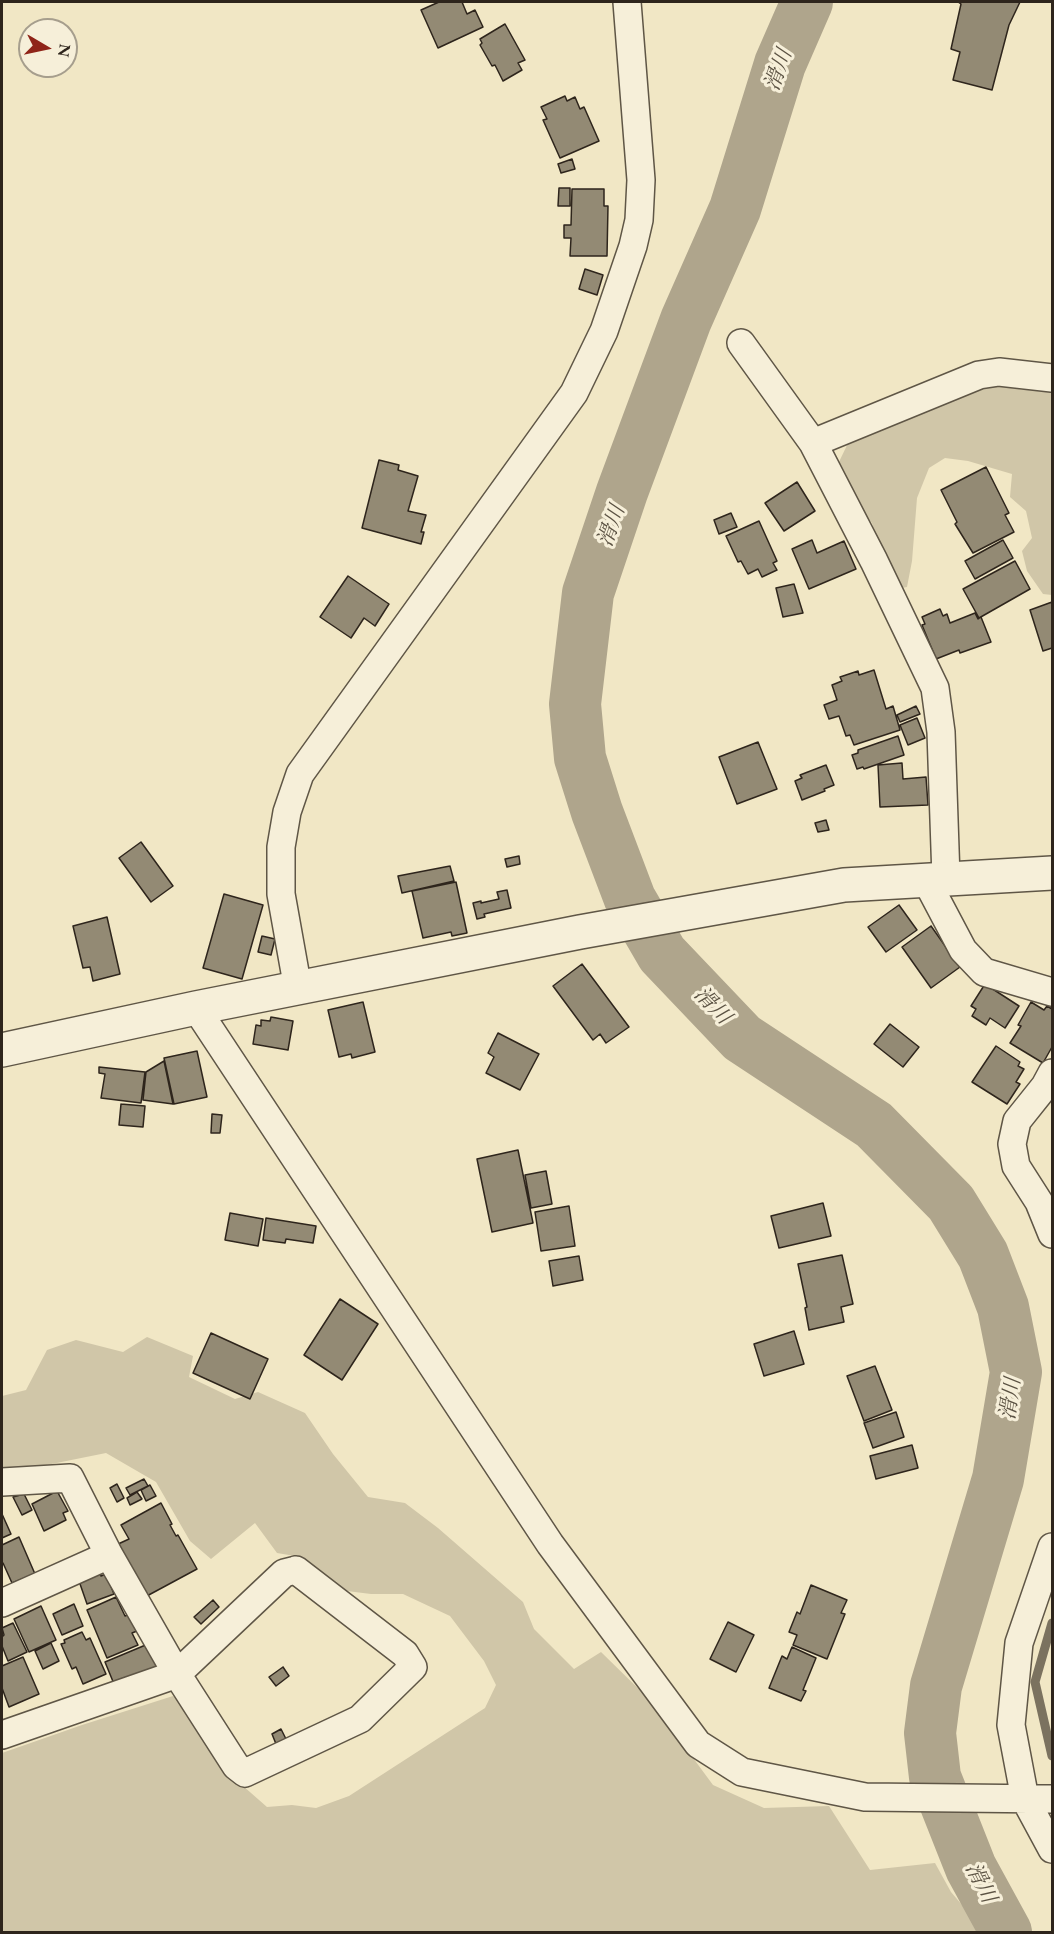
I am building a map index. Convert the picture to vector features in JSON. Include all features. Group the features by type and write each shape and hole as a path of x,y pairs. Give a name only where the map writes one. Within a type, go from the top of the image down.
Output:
{"street":[{"path":"298,988 281,894 280,847 287,812 300,774 574,393 604,331 633,246 639,219 641,180 627,2"},
{"path":"741,343 813,443 874,561 935,688 940,732 936,879 963,950 984,972 1053,992"},
{"path":"813,443 979,375 999,372 1053,378"},
{"path":"2,1050 196,1008 580,932 844,885 1053,873"},
{"path":"196,1008 550,1545 698,1744 742,1772 865,1797 1053,1799"},
{"path":"1053,1073 1017,1121 1012,1144 1016,1166 1039,1202 1053,1234"},
{"path":"2,1482 70,1478 109,1556 177,1674 236,1767 245,1773 360,1719 414,1667 405,1654 296,1570 284,1573 177,1674 2,1735"},
{"path":"1053,1547 1019,1642 1011,1725 1017,1799 1053,1849"},
{"path":"2,1603 109,1556"}],"shaded area":[{"path":"998,386 1025,390 1052,389 1052,595 1043,594 1027,571 1022,551 1032,538 1026,511 1010,497 1012,474 968,461 945,458 929,468 917,498 912,561 907,587 896,589 882,560 872,523 855,502 838,464 850,439 978,388"},
{"path":"147,1337 193,1356 189,1377 235,1399 258,1392 305,1413 333,1454 368,1497 405,1503 438,1528 523,1602 534,1629 574,1669 601,1652 651,1701 713,1785 764,1808 829,1806 870,1870 935,1863 951,1892 985,1932 2,1932 2,1753 173,1696 192,1709 226,1771 267,1807 292,1805 316,1808 349,1796 485,1708 496,1685 484,1661 450,1616 403,1594 347,1591 301,1557 277,1553 255,1523 211,1559 190,1541 156,1482 106,1453 2,1474 2,1396 26,1390 47,1350 76,1340 123,1352"}],"building":[{"path":"439,2 462,2 467,14 475,10 483,27 438,48 421,10"},
{"path":"958,2 1020,2 1009,25 992,90 953,80 960,52 951,49 961,4"},
{"path":"505,24 525,60 518,63 522,70 503,81 495,65 492,66 480,45 482,43 480,39"},
{"path":"565,96 567,101 575,97 580,109 584,107 599,141 560,158 543,120 547,119 541,107"},
{"path":"572,159 575,169 561,173 558,164"},
{"path":"559,188 570,188 570,206 558,206"},
{"path":"572,189 604,189 604,206 608,206 607,256 570,256 571,238 564,238 564,225 571,225"},
{"path":"585,269 603,275 597,295 579,289"},
{"path":"379,460 399,465 398,470 418,476 408,511 426,515 421,532 424,532 421,544 362,528"},
{"path":"986,467 1009,513 1005,515 1014,532 973,553 955,524 957,522 941,490"},
{"path":"797,482 815,511 784,531 765,503"},
{"path":"731,513 737,527 719,534 714,520"},
{"path":"759,521 777,561 773,563 777,570 762,577 758,569 748,574 741,561 738,562 726,536"},
{"path":"812,540 817,553 844,541 856,569 809,589 792,549"},
{"path":"1003,540 1013,558 975,579 965,561"},
{"path":"1015,561 1030,589 979,618 963,589"},
{"path":"348,576 389,604 375,626 364,618 351,638 320,617"},
{"path":"794,584 803,613 783,617 776,588"},
{"path":"1052,602 1052,648 1043,651 1030,610"},
{"path":"940,609 943,616 947,614 950,623 975,613 978,619 981,617 991,642 960,653 959,650 936,659 922,625 925,624 922,617"},
{"path":"874,670 886,709 893,706 900,730 854,745 850,735 846,736 839,716 829,719 824,705 837,700 832,685 842,681 840,677 858,671 859,675"},
{"path":"916,706 920,714 900,722 897,715"},
{"path":"917,718 925,738 908,745 900,725"},
{"path":"898,736 904,755 864,769 863,767 857,769 852,755 858,753 858,750"},
{"path":"758,742 777,789 737,804 719,757"},
{"path":"902,763 903,779 926,777 928,805 880,807 878,765"},
{"path":"826,765 834,785 802,800 795,781 802,778 800,775"},
{"path":"826,820 829,830 818,832 815,823"},
{"path":"141,842 173,886 151,902 119,858"},
{"path":"519,856 520,864 507,867 505,859"},
{"path":"450,866 454,881 402,893 398,876"},
{"path":"456,882 467,933 452,936 451,932 423,938 412,891"},
{"path":"507,890 511,908 484,914 485,917 477,919 473,903 499,899 497,892"},
{"path":"224,894 263,905 242,979 203,968"},
{"path":"899,905 917,930 886,952 868,927"},
{"path":"107,917 120,974 93,981 90,967 83,968 73,926"},
{"path":"931,926 960,967 931,988 902,947"},
{"path":"262,936 275,939 271,955 258,952"},
{"path":"582,964 629,1027 606,1043 600,1034 593,1040 553,986"},
{"path":"985,984 1019,1006 1005,1028 990,1018 986,1025 972,1016 976,1009 971,1006"},
{"path":"363,1002 375,1052 352,1058 351,1054 339,1057 328,1010"},
{"path":"1031,1002 1044,1010 1047,1006 1052,1009 1052,1047 1043,1063 1010,1043 1021,1026 1018,1025"},
{"path":"271,1017 293,1021 288,1050 253,1044 256,1025 261,1026 261,1020 270,1021"},
{"path":"890,1024 919,1047 903,1067 874,1044"},
{"path":"498,1033 539,1054 520,1090 486,1073 494,1057 488,1053"},
{"path":"996,1046 1020,1062 1018,1066 1024,1069 1016,1082 1020,1084 1007,1104 972,1082"},
{"path":"197,1051 207,1097 174,1104 164,1058"},
{"path":"164,1061 173,1104 143,1100 146,1072"},
{"path":"99,1067 145,1072 141,1103 101,1098 105,1074 99,1073"},
{"path":"121,1104 145,1106 143,1127 119,1125"},
{"path":"212,1114 222,1115 220,1133 211,1133"},
{"path":"518,1150 533,1223 492,1232 477,1159"},
{"path":"546,1171 552,1204 531,1208 525,1175"},
{"path":"823,1203 831,1236 779,1248 771,1216"},
{"path":"569,1206 575,1246 541,1251 535,1212"},
{"path":"230,1213 263,1219 258,1246 225,1240"},
{"path":"266,1218 316,1226 313,1243 286,1239 285,1243 263,1240"},
{"path":"842,1255 853,1304 841,1307 844,1322 809,1330 805,1308 807,1307 798,1264"},
{"path":"579,1256 583,1280 553,1286 549,1261"},
{"path":"340,1299 378,1324 342,1380 304,1355"},
{"path":"794,1331 804,1364 764,1376 754,1344"},
{"path":"211,1333 268,1359 250,1399 193,1373"},
{"path":"875,1366 892,1410 864,1421 847,1376"},
{"path":"896,1412 904,1437 873,1448 864,1423"},
{"path":"912,1445 918,1468 876,1479 870,1456"},
{"path":"144,1479 148,1486 130,1495 126,1488"},
{"path":"117,1484 124,1498 117,1502 110,1488"},
{"path":"150,1485 156,1496 146,1501 141,1490"},
{"path":"57,1491 68,1511 63,1513 66,1520 44,1531 32,1504"},
{"path":"137,1492 142,1499 130,1505 127,1498"},
{"path":"24,1494 32,1510 22,1515 13,1497"},
{"path":"161,1503 176,1536 178,1535 197,1569 145,1597 116,1545 129,1539 121,1525"},
{"path":"2,1514 11,1534 2,1538"},
{"path":"19,1537 35,1574 12,1583 2,1564 2,1545"},
{"path":"100,1573 101,1576 106,1574 114,1594 87,1604 79,1581"},
{"path":"811,1585 847,1600 841,1613 845,1614 827,1659 793,1645 797,1635 789,1632 797,1612 800,1614"},
{"path":"116,1597 125,1616 130,1614 137,1631 132,1633 138,1645 107,1658 87,1610"},
{"path":"213,1600 219,1607 201,1624 194,1617"},
{"path":"74,1604 83,1626 62,1635 53,1614"},
{"path":"41,1606 56,1640 29,1652 14,1619"},
{"path":"728,1622 754,1635 736,1672 710,1659"},
{"path":"13,1623 27,1652 8,1661 2,1646 4,1635 2,1628"},
{"path":"82,1632 86,1640 90,1638 106,1674 83,1684 76,1667 72,1669 61,1644 65,1643 64,1640"},
{"path":"51,1643 59,1661 43,1669 35,1651"},
{"path":"148,1644 158,1669 114,1684 105,1662"},
{"path":"792,1647 816,1658 801,1701 769,1688 782,1656 787,1659"},
{"path":"23,1657 39,1694 9,1707 2,1688 2,1666"},
{"path":"283,1667 289,1676 276,1686 269,1677"},
{"path":"281,1729 286,1739 276,1744 272,1734"}],"waterway":[{"name":"滑川","path":"807,2 780,64 735,209 686,320 622,492 588,593 575,704 580,758 597,812 630,899 662,954 742,1038 874,1125 951,1203 983,1255 1003,1307 1016,1372 998,1479 936,1686 930,1733 935,1777 971,1868 1006,1932"},
{"path":"1052,1623 1035,1682 1052,1756"}]}
